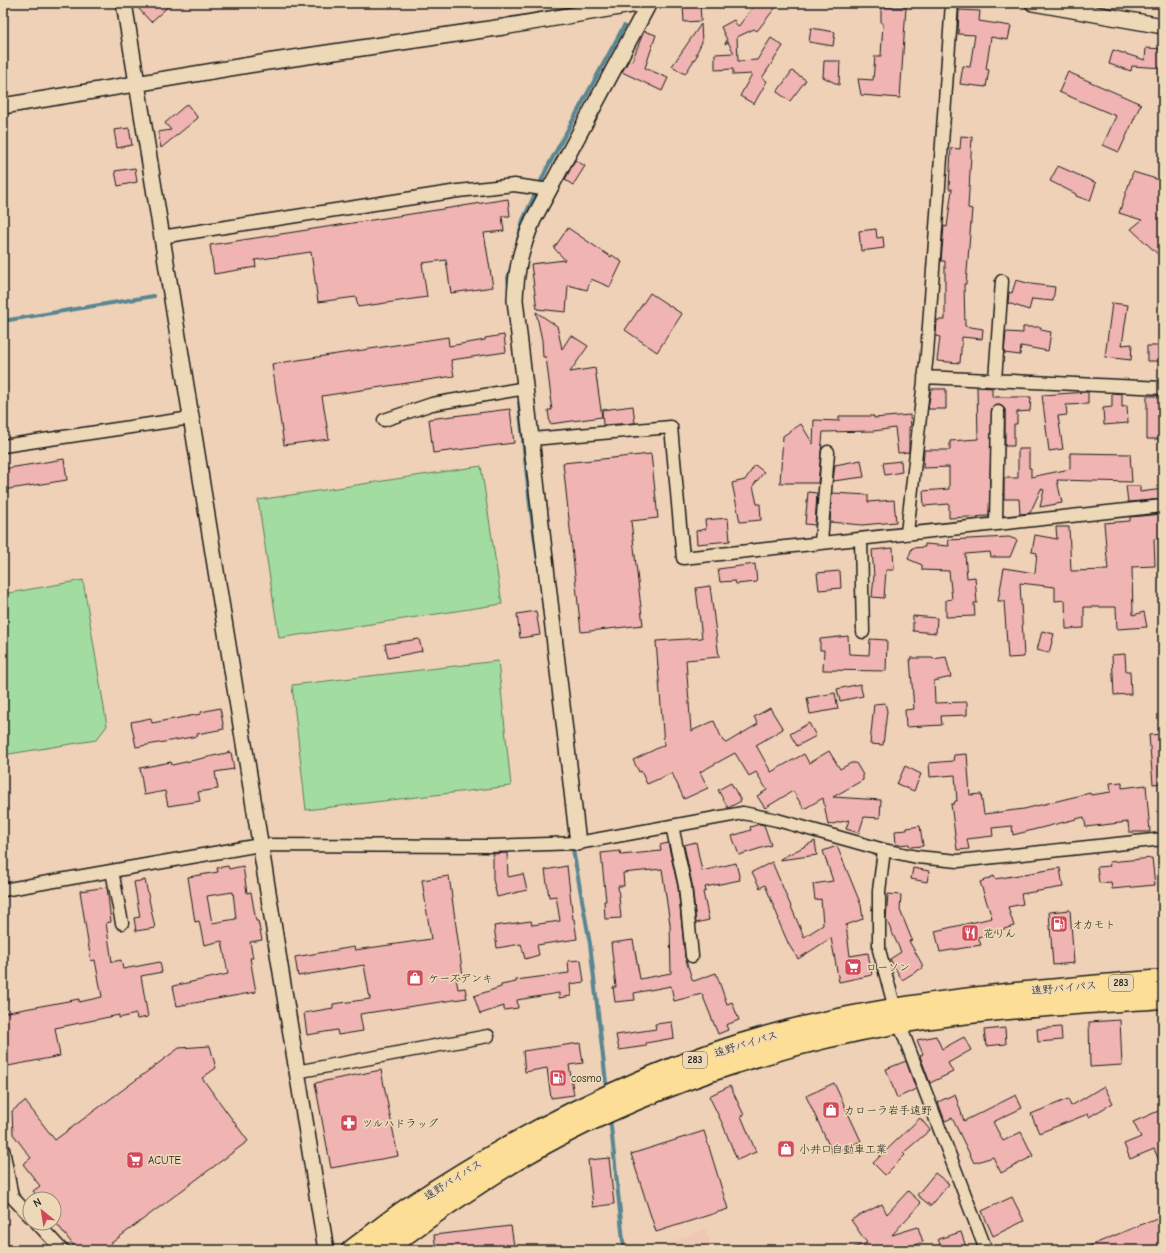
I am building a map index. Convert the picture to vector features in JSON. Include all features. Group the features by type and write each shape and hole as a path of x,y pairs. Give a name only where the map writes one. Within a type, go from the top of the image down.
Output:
{"highway":[{"name":"遠野バイパス","path":"384,1250 424,1220 507,1166 558,1137 618,1108 687,1079 727,1065 832,1036 897,1016 998,994 1163,980"},
{"name":"遠野バイパス","path":"352,1250 407,1209 480,1163 598,1100 698,1059 760,1039 828,1021 963,1013 1064,1003 1163,998"}],"street":[{"path":"124,3 326,1250"},
{"path":"3,106 267,62 503,27 643,3"},
{"path":"578,843 515,300 516,275 522,247 533,220 649,3"},
{"path":"907,533 924,377 952,3"},
{"path":"1033,3 1163,26"},
{"path":"162,237 458,191 514,185 549,190"},
{"path":"995,380 1002,281"},
{"path":"924,377 1163,388"},
{"path":"384,420 432,404 525,388"},
{"path":"996,523 998,412"},
{"path":"3,446 191,418"},
{"path":"532,439 671,428 683,558 1163,506"},
{"path":"821,542 828,452"},
{"path":"861,539 863,632"},
{"path":"3,890 260,845 490,846 578,843 743,813 778,820 884,850 917,857 958,861 1163,839"},
{"path":"672,826 685,886 692,956"},
{"path":"884,850 879,891 879,950 897,1016 986,1250"},
{"path":"112,871 122,923"},
{"path":"296,1072 488,1036"},
{"path":"3,1149 12,1197 22,1208"},
{"path":"44,1231 62,1250"}],"shaded area":[{"path":"705,1229 713,1250 651,1250"}],"green space":[{"path":"481,466 502,604 279,638 258,500"},
{"path":"83,580 107,726 96,740 3,755 3,594"},
{"path":"498,661 511,786 306,810 292,685"}],"building":[{"path":"144,3 172,3 151,22 138,8"},
{"path":"756,3 779,3 757,31 754,29 737,37 738,61 757,60 771,38 783,46 762,78 767,81 754,104 740,96 752,74 733,75 733,69 715,70 715,54 734,53 728,42 725,44 727,40 721,27 734,20 738,27"},
{"path":"700,4 701,21 684,22 683,5"},
{"path":"881,7 906,7 900,98 861,95 858,79 873,80 875,56 881,56 883,23 881,23"},
{"path":"959,10 980,11 979,21 1011,26 1008,40 991,37 986,69 989,70 986,87 960,84 963,66 970,67 975,35 958,34"},
{"path":"701,24 702,42 696,54 698,54 685,74 672,66"},
{"path":"811,28 835,32 833,46 809,42"},
{"path":"644,31 656,35 645,68 668,78 662,91 622,72 629,60 632,61"},
{"path":"1146,48 1163,49 1163,68 1132,66 1131,71 1109,64 1113,50 1145,60"},
{"path":"824,61 840,61 839,85 823,77"},
{"path":"792,71 806,80 790,101 777,92"},
{"path":"1068,72 1141,104 1119,152 1103,145 1116,116 1059,92"},
{"path":"187,104 198,118 161,148 158,132 171,130 165,123"},
{"path":"129,128 132,145 117,148 114,130"},
{"path":"961,136 972,137 968,208 972,209 966,284 964,284 965,326 983,329 982,339 962,337 960,363 937,361 940,337 936,336 937,320 945,320 945,261 941,261 944,226 947,227 952,189 949,189 951,148 960,149"},
{"path":"575,160 585,166 573,185 565,180"},
{"path":"1058,166 1096,183 1090,201 1076,196 1076,194 1050,181"},
{"path":"135,168 137,182 118,186 115,171"},
{"path":"1133,172 1163,181 1163,259 1131,229 1142,220 1119,213"},
{"path":"508,199 510,216 502,216 504,231 484,233 493,287 451,293 446,260 422,263 427,297 358,307 356,297 318,302 311,252 255,260 256,267 214,274 210,245"},
{"path":"568,228 611,257 612,255 622,262 610,287 591,279 587,290 568,285 566,312 537,309 531,264 565,260 554,248"},
{"path":"876,229 877,238 883,237 884,248 861,251 859,231"},
{"path":"1016,280 1031,284 1055,287 1053,301 1032,299 1029,310 1008,303 1009,292 1012,293"},
{"path":"650,293 682,314 657,352 625,330"},
{"path":"1112,303 1128,305 1122,345 1132,344 1131,360 1105,357"},
{"path":"536,312 557,326 562,349 571,335 588,346 570,372 595,368 602,417 550,424 548,410 552,410 546,357 543,357 542,340"},
{"path":"1023,327 1041,327 1041,330 1051,332 1048,351 1021,346 1020,355 1004,353 1006,332 1023,333"},
{"path":"504,335 506,352 451,360 454,376 322,396 329,439 284,445 272,364 448,337 449,346"},
{"path":"1147,346 1163,346 1163,361 1147,361"},
{"path":"977,387 992,388 992,397 1031,397 1030,411 1017,412 1017,424 1014,424 1014,446 1005,446 1005,409 999,405 992,408 989,516 949,518 949,504 924,506 923,491 949,489 949,467 923,468 924,450 950,450 950,441 978,439"},
{"path":"931,389 946,389 946,409 928,409"},
{"path":"1088,392 1088,404 1066,405 1067,415 1058,416 1063,449 1049,451 1042,395"},
{"path":"1112,393 1122,394 1122,407 1127,406 1128,423 1104,425 1103,408 1112,407"},
{"path":"1147,396 1160,396 1160,439 1147,439"},
{"path":"633,406 635,423 603,425 602,410"},
{"path":"510,409 514,443 433,453 429,419"},
{"path":"910,415 911,427 909,427 909,452 898,453 895,428 874,431 823,432 818,483 780,483 783,436 801,424 813,444 814,420 839,421 839,416 874,416 874,418"},
{"path":"1018,449 1029,449 1029,468 1031,468 1031,477 1070,469 1070,453 1130,454 1132,482 1057,480 1062,503 1040,507 1044,490 1041,489 1030,513 1020,514 1019,499 1004,499 1004,478 1018,478"},
{"path":"651,454 658,518 631,521 643,625 581,632 563,463"},
{"path":"64,459 67,480 3,490 3,469"},
{"path":"861,460 864,477 833,481 835,465"},
{"path":"901,461 902,472 885,475 883,463"},
{"path":"755,465 764,472 753,486 757,504 760,504 761,520 740,522 732,483 745,480"},
{"path":"1126,486 1140,486 1140,492 1163,489 1163,499 1128,502"},
{"path":"808,492 817,493 815,525 805,524"},
{"path":"832,493 868,495 868,502 894,500 896,522 862,525 830,522"},
{"path":"1163,514 1163,538 1154,539 1155,566 1132,567 1133,615 1144,612 1147,627 1117,629 1116,607 1084,607 1084,628 1066,629 1065,600 1055,601 1055,587 1020,583 1024,657 1008,658 1004,601 998,601 1004,568 1035,573 1037,553 1032,552 1035,535 1057,539 1056,527 1069,527 1071,571 1108,570 1104,523 1130,521 1130,517"},
{"path":"728,518 730,541 697,544 696,531 706,529 705,520"},
{"path":"1009,537 1017,540 1010,557 991,557 990,552 965,554 967,578 975,577 977,603 974,603 975,616 946,617 946,600 952,599 949,571 922,570 922,565 908,559 912,548 925,547 925,544 949,546 948,540"},
{"path":"893,548 894,570 886,570 884,598 872,597 874,576 872,550"},
{"path":"755,564 757,582 736,584 735,581 720,582 718,569"},
{"path":"840,571 841,588 819,590 817,573"},
{"path":"710,586 719,657 686,660 691,731 714,721 723,741 726,743 758,724 754,717 770,708 783,729 756,745 771,772 804,754 809,763 829,751 840,769 851,763 856,763 863,775 863,780 833,797 881,800 880,818 864,817 859,833 846,829 849,820 828,825 823,798 804,809 793,791 765,808 757,796 767,790 756,772 749,776 735,753 700,772 708,788 684,799 672,773 647,784 641,771 639,772 633,760 664,745 656,641 702,638 696,588"},
{"path":"536,611 540,635 520,638 517,614"},
{"path":"913,616 937,618 936,633 913,631"},
{"path":"1042,631 1054,634 1049,653 1037,650"},
{"path":"848,636 849,654 869,655 870,639 887,640 886,671 823,670 824,650 820,650 820,639"},
{"path":"419,639 422,651 388,658 385,644"},
{"path":"1125,654 1126,671 1130,671 1131,694 1114,695 1112,655"},
{"path":"946,657 951,677 934,681 935,703 967,702 967,715 941,716 942,725 906,727 905,710 914,709 910,658 933,659"},
{"path":"860,684 863,696 840,701 837,689"},
{"path":"835,693 838,709 810,714 807,698"},
{"path":"885,703 887,711 883,745 870,744 874,704"},
{"path":"220,708 224,729 197,734 198,736 136,747 131,722 151,718 152,723 201,714 201,712"},
{"path":"809,723 816,736 797,746 790,734"},
{"path":"1163,734 1163,783 1153,784 1149,735"},
{"path":"231,752 234,769 215,772 218,789 198,792 200,801 168,806 165,791 144,795 140,768 171,762 172,765"},
{"path":"967,754 970,795 981,794 984,814 1024,809 1090,793 1091,795 1111,792 1110,783 1122,782 1122,788 1146,785 1150,832 1129,832 1128,822 1086,827 1084,817 1013,835 1012,826 992,828 993,836 967,839 969,849 957,850 951,804 954,804 955,801 957,801 955,775 930,777 929,763 953,761 954,755"},
{"path":"905,766 921,774 914,791 897,784"},
{"path":"731,783 741,801 728,808 718,790"},
{"path":"760,824 764,825 771,845 739,855 732,836 751,830 750,827"},
{"path":"920,826 923,846 910,847 909,844 896,845 895,831 907,830 907,828"},
{"path":"815,841 817,855 780,860 780,859"},
{"path":"696,842 702,871 736,863 740,880 705,887 706,891 703,892 709,920 696,923 692,884 684,845"},
{"path":"668,843 678,887 685,957 692,979 694,981 716,973 727,1004 732,1002 739,1020 726,1025 728,1030 718,1034 702,994 674,1001 671,986 634,993 635,1000 615,1002 613,987 616,987 611,943 633,940 640,979 671,973 670,924 662,869 623,873 624,886 618,886 621,918 605,919 604,901 606,901 601,853 620,851 621,855 661,851 660,845"},
{"path":"837,846 861,905 863,919 846,925 850,956 868,953 872,975 839,982 831,938 798,959 789,945 765,885 760,888 752,872 772,862 804,937 823,925 821,899 815,900 813,884 833,881 823,851"},
{"path":"507,853 508,877 523,874 527,890 497,897 493,879 493,854"},
{"path":"1152,858 1155,885 1112,889 1111,882 1099,883 1097,867 1110,866 1109,862"},
{"path":"228,866 229,869 243,866 247,893 251,892 256,921 258,921 262,940 250,942 253,958 250,958 256,992 177,1006 173,986 228,974 222,941 204,945 199,921 195,922 188,877 218,872 217,868","holes":["233,892 236,919 212,923 207,896"]},
{"path":"567,866 573,919 577,939 537,945 539,955 525,959 521,944 497,948 494,926 531,921 532,925 560,921 556,896 549,897 545,870"},
{"path":"913,868 929,871 927,882 911,879"},
{"path":"1060,868 1063,887 1021,894 1023,904 1008,907 1014,926 978,937 981,945 940,952 935,931 992,918 980,882 994,876 995,879"},
{"path":"449,876 463,976 456,978 458,989 465,988 467,998 360,1014 363,1031 338,1035 337,1030 307,1035 304,1013 333,1008 333,1004 370,999 364,965 298,976 295,957 354,947 355,950 431,939 422,880"},
{"path":"145,880 155,928 136,931 134,918 140,917 134,882"},
{"path":"107,887 111,922 106,923 112,962 121,960 123,969 160,962 162,972 141,976 148,1017 137,1019 136,1014 119,1018 119,1015 55,1028 60,1056 3,1067 3,1013 79,999 79,1002 102,997 95,960 91,961 80,891"},
{"path":"888,894 901,895 900,910 912,940 909,941 922,964 922,968 902,980 890,959 901,952 886,919"},
{"path":"1070,910 1074,963 1053,965 1049,912"},
{"path":"581,960 584,982 570,984 571,996 559,998 559,993 517,1000 518,1008 504,1010 504,1006 480,1014 474,996 501,987 501,985 516,982 516,980 569,973 568,961"},
{"path":"1120,1020 1122,1065 1090,1067 1089,1022"},
{"path":"672,1022 674,1038 646,1043 646,1046 619,1050 616,1035 656,1029 655,1024"},
{"path":"1061,1027 1062,1040 1038,1042 1037,1029"},
{"path":"1005,1028 1006,1044 986,1046 984,1030"},
{"path":"936,1036 942,1049 964,1037 971,1050 948,1063 953,1072 930,1083 920,1056 923,1054 917,1040"},
{"path":"580,1043 583,1063 569,1065 574,1095 551,1098 547,1068 525,1072 523,1051"},
{"path":"210,1046 216,1068 202,1078 248,1141 102,1250 77,1250 62,1230 62,1191 33,1191 40,1186 23,1164 31,1158 13,1134 12,1111 25,1101 55,1140 179,1048"},
{"path":"906,1061 916,1089 897,1098 886,1069"},
{"path":"381,1070 398,1156 331,1168 315,1083"},
{"path":"834,1083 861,1141 833,1154 806,1096"},
{"path":"730,1086 744,1115 741,1116 756,1152 737,1160 723,1125 709,1096"},
{"path":"1104,1086 1113,1103 1089,1117 1088,1114 1039,1133 1031,1114 1068,1099 1071,1106"},
{"path":"955,1094 964,1121 1016,1095 1022,1108 993,1122 1003,1141 1021,1132 1033,1156 1001,1173 993,1157 974,1163 952,1118 945,1121 938,1102"},
{"path":"1163,1109 1163,1169 1154,1149 1130,1159 1124,1144 1141,1137 1133,1122"},
{"path":"920,1118 930,1130 903,1153 905,1155 885,1175 873,1163"},
{"path":"704,1131 728,1209 656,1232 631,1154"},
{"path":"609,1158 614,1204 593,1207 588,1160"},
{"path":"935,1173 949,1184 931,1206 917,1195"},
{"path":"908,1191 921,1203 892,1235 918,1227 923,1242 899,1250 853,1250 853,1248 867,1243 851,1220 882,1204 887,1214"},
{"path":"1012,1197 1024,1221 993,1236 982,1211"},
{"path":"1159,1217 1163,1227 1163,1250 1080,1250"},
{"path":"511,1226 514,1246 487,1250 436,1250 434,1235"},
{"path":"961,1232 967,1250 942,1250 938,1239"}],"waterway":[{"path":"518,240 523,220 547,168 624,26"},
{"path":"509,289 508,278 512,264"},
{"path":"3,321 154,296"},
{"path":"519,403 530,505 539,569"},
{"path":"572,844 590,944 607,1091"},
{"path":"610,1117 624,1250"}],"place":[{"name":"オカモト","path":"1059,924"},
{"name":"花りん","path":"970,933"},
{"name":"ローソン","path":"853,967"},
{"name":"ケーズデンキ","path":"415,978"},
{"name":"cosmo","path":"558,1078"},
{"name":"カローラ岩手遠野","path":"831,1110"},
{"name":"ツルハドラッグ","path":"349,1123"},
{"name":"小井口自動車工業","path":"786,1149"},
{"name":"ACUTE","path":"135,1160"}]}
